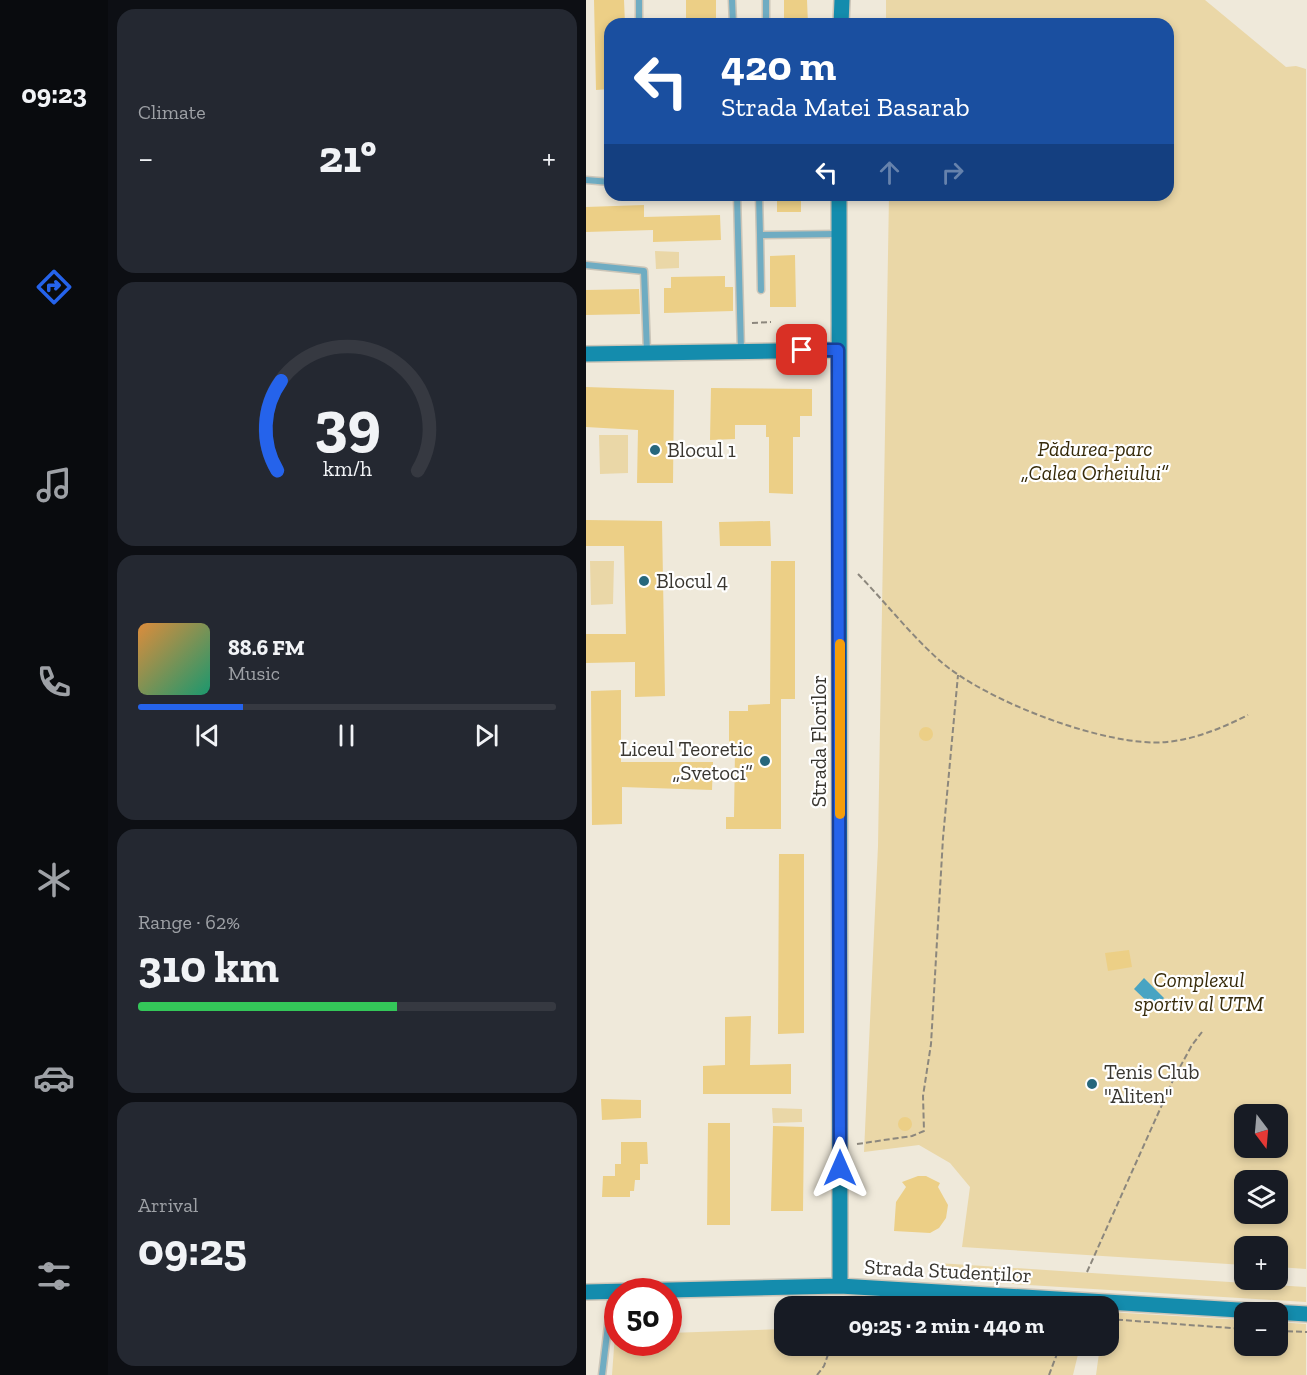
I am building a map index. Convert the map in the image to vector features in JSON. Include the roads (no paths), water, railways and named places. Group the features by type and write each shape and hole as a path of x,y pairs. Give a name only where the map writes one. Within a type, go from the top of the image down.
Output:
{"main road":[{"path":"841,18 842,0"},
{"name":"Strada Florilor","path":"839,201 840,1293"},
{"path":"586,354 838,350"},
{"name":"Strada Studenților","path":"586,1292 604,1291"},
{"name":"Strada Studenților","path":"682,1292 840,1293 1306,1314"}],"lane":[{"path":"639,0 640,18"},
{"path":"733,0 733,18"},
{"path":"766,0 766,18"},
{"path":"586,180 604,182"},
{"path":"737,201 741,352"},
{"path":"759,201 761,290"},
{"path":"760,236 838,234"},
{"path":"586,265 644,271 647,353"},
{"path":"602,1375 604,1356"}],"water":[{"path":"1144,978 1164,998 1155,1009 1134,989"}],"place":[{"name":"Blocul 1","path":"655,450"},
{"name":"Blocul 4","path":"644,581"},
{"name":"Liceul Teoretic „Svetoci”","path":"765,761"},
{"name":"Tenis Club \"Aliten\"","path":"1092,1084"}],"park label":[{"name":"Pădurea-parc „Calea Orheiului”","path":"1095,461"},
{"name":"Complexul sportiv al UTM","path":"1199,992"}]}
